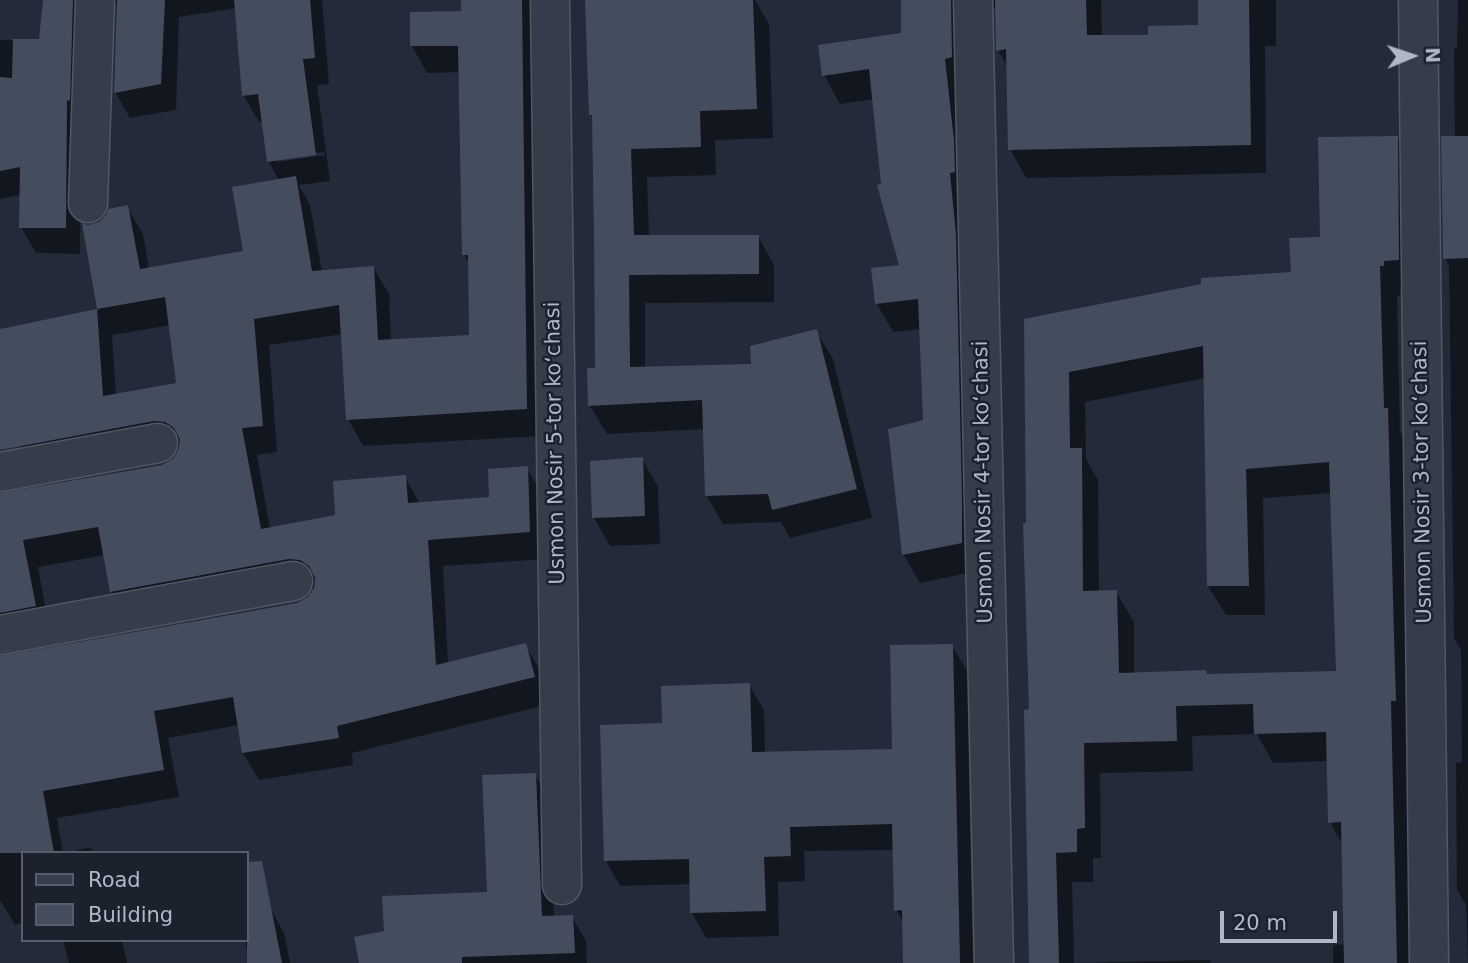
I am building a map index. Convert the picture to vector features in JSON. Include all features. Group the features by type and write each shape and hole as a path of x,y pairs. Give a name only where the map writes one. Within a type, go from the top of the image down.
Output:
{"street":[{"path":"88,203 95,0"},
{"name":"Usmon Nosir 5-tor koʻchasi","path":"550,0 562,885"},
{"name":"Usmon Nosir 4-tor koʻchasi","path":"973,0 994,963"},
{"name":"Usmon Nosir 3-tor koʻchasi","path":"1418,0 1429,963"},
{"path":"0,472 158,443"},
{"path":"0,635 293,581"}],"building":[{"path":"43,0 73,0 70,100 67,101 66,228 19,228 20,167 0,171 0,77 12,78 13,39 39,39"},
{"path":"117,0 165,0 161,84 114,93"},
{"path":"234,0 310,0 315,58 303,59 316,155 267,162 258,94 242,96"},
{"path":"461,0 522,0 527,409 346,420 339,305 254,319 263,426 242,428 261,529 335,515 333,481 406,475 408,503 489,497 488,469 528,466 530,532 428,540 436,665 526,643 535,677 337,726 339,738 242,753 233,697 154,711 164,770 43,791 54,851 0,853 0,656 297,603 308,597 314,588 315,578 309,566 300,560 289,559 110,592 98,527 23,540 36,606 0,613 0,493 162,465 173,459 180,440 174,428 165,422 154,421 0,450 0,329 97,309 82,223 88,225 99,222 108,209 128,205 140,269 243,251 232,187 296,176 312,271 374,266 378,340 469,335 468,255 462,255 458,46 410,46 410,12 461,11","holes":["165,297 176,383 103,396 97,309"]},
{"path":"585,0 753,0 757,109 700,111 701,147 631,149 634,235 759,235 759,274 629,275 630,367 751,364 750,346 817,329 857,489 772,510 768,494 705,496 702,400 588,406 587,368 595,368 592,115 589,115"},
{"path":"901,0 951,0 952,57 945,59 954,140 955,172 950,173 956,234 962,496 962,543 902,555 888,429 923,420 918,299 875,304 871,268 899,265 877,185 881,184 869,69 822,76 818,45 901,33"},
{"path":"995,0 1086,0 1087,35 1148,35 1148,26 1198,25 1198,0 1249,0 1251,145 1008,150 1006,49 996,51"},
{"path":"1398,136 1399,260 1384,261 1384,266 1380,266 1384,408 1388,408 1396,701 1391,701 1397,963 1344,963 1341,822 1328,823 1326,732 1254,734 1253,704 1176,706 1177,741 1084,743 1085,828 1077,829 1077,852 1056,853 1059,963 1029,963 1024,710 1029,709 1023,523 1026,523 1024,319 1201,284 1201,278 1291,272 1289,238 1320,237 1318,137","holes":["1203,346 1207,586 1249,586 1246,469 1329,462 1336,671 1207,674 1206,670 1119,673 1117,590 1083,591 1082,448 1070,448 1069,372"]},
{"path":"1441,136 1468,136 1468,258 1443,259"},
{"path":"643,457 645,516 592,518 590,461"},
{"path":"953,644 960,963 903,963 902,910 894,911 892,824 790,827 791,856 764,857 766,911 690,913 689,859 604,861 600,725 662,723 661,686 750,683 752,752 892,749 890,645"},
{"path":"536,773 542,916 573,915 575,953 462,957 462,963 359,963 354,937 384,931 382,896 487,892 482,775"},
{"path":"262,861 282,963 247,963 248,862"}]}
